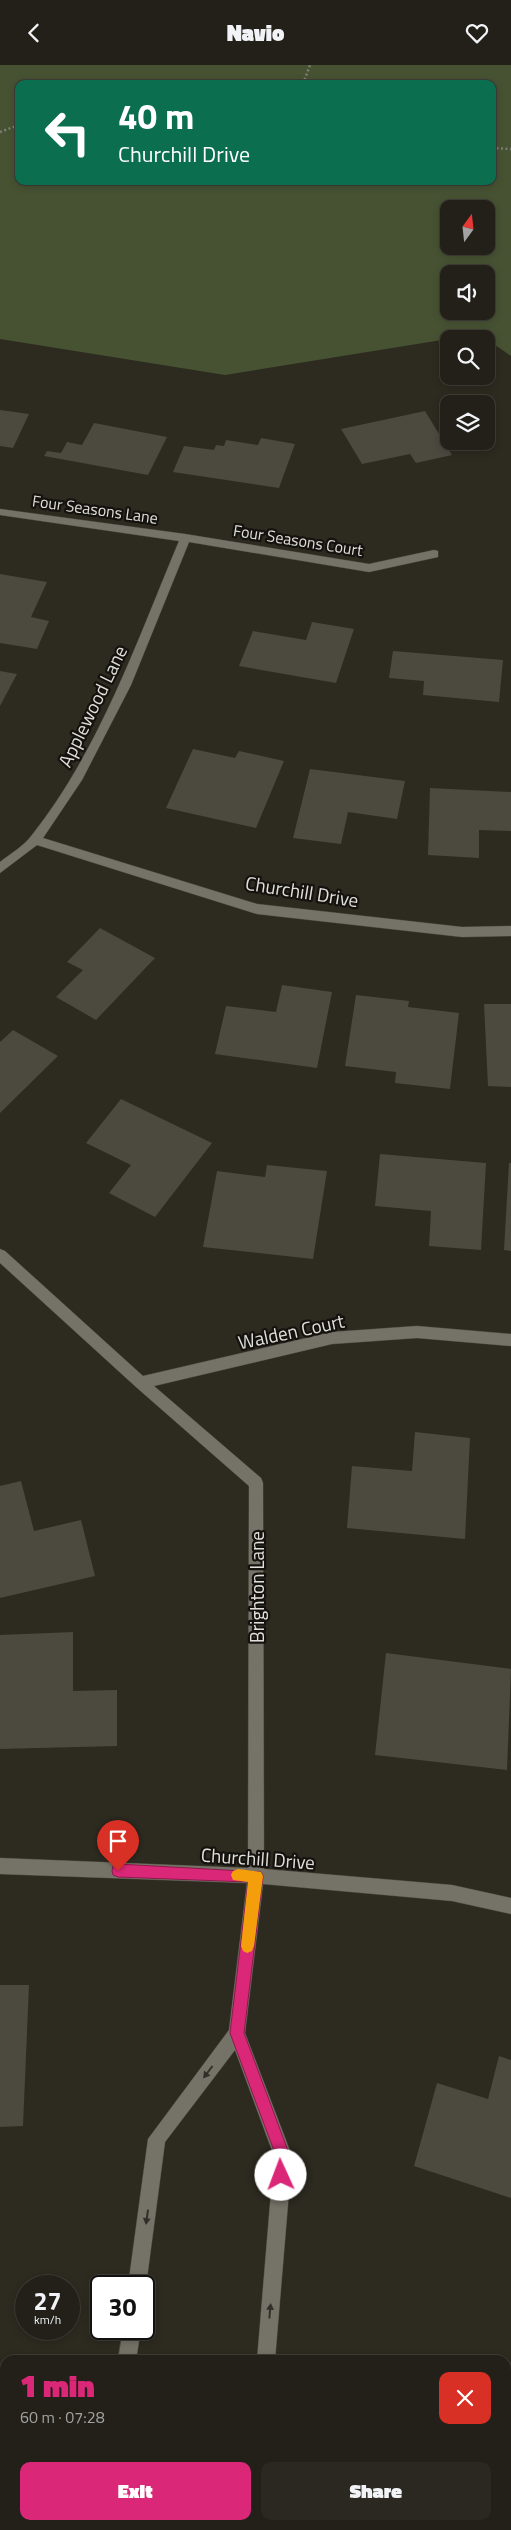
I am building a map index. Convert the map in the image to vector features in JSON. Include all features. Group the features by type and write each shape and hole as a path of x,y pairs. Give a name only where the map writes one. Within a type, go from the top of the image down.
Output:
{"street":[{"name":"Four Seasons Lane","path":"0,512 185,538"},
{"name":"Four Seasons Court","path":"185,538 369,568 434,554"},
{"name":"Applewood Lane","path":"0,869 35,840 76,780 125,685 185,538"},
{"name":"Churchill Drive","path":"35,840 258,909 462,933 511,931"},
{"name":"Brighton Lane","path":"0,1255 140,1383 256,1483 256,1876 237,2033 283,2156 266,2355"},
{"name":"Walden Court","path":"140,1383 332,1338 417,1332 511,1340"},
{"name":"Churchill Drive","path":"0,1866 256,1876 452,1893 511,1906"},
{"path":"138,2275 157,2139 237,2033"},
{"path":"129,2355 131,2340"}],"path":[{"path":"304,80 310,65"},
{"path":"0,132 15,126"},
{"path":"496,148 511,149"}],"green space":[{"path":"0,65 511,65 511,356 495,345 495,330 440,330 440,340 225,375 0,339"}],"building":[{"path":"0,410 29,414 13,448 0,446"},
{"path":"425,411 440,435 440,450 449,450 452,455 416,463 410,454 362,464 341,429"},
{"path":"94,423 167,437 148,475 44,456 47,451 61,453 67,442 82,445"},
{"path":"261,438 295,444 279,488 173,472 184,446 214,450 216,445 224,446 226,440 258,445"},
{"path":"0,574 47,582 31,617 49,621 37,649 0,643"},
{"path":"312,622 354,629 336,683 239,666 253,631 306,640"},
{"path":"393,651 503,660 499,702 423,695 424,681 389,678"},
{"path":"0,671 17,674 0,706"},
{"path":"193,749 235,758 239,751 284,761 256,828 166,808"},
{"path":"310,769 405,781 397,819 348,812 341,844 293,838"},
{"path":"430,788 511,792 511,831 479,830 479,858 428,855"},
{"path":"100,928 155,958 96,1020 56,997 83,970 67,962"},
{"path":"282,985 332,992 317,1068 215,1054 226,1006 276,1012"},
{"path":"356,995 409,1001 408,1007 459,1013 450,1089 395,1083 396,1072 345,1066"},
{"path":"484,1004 511,1004 511,1087 488,1086"},
{"path":"13,1030 58,1056 0,1113 0,1042"},
{"path":"121,1099 212,1143 155,1217 109,1193 131,1165 86,1143"},
{"path":"380,1154 486,1163 481,1250 429,1246 431,1211 375,1206"},
{"path":"509,1163 511,1163 511,1251 504,1250"},
{"path":"267,1165 327,1171 313,1259 203,1247 217,1171 265,1177"},
{"path":"415,1432 470,1438 465,1539 347,1528 352,1466 412,1471"},
{"path":"21,1481 34,1531 81,1520 95,1576 0,1598 0,1486"},
{"path":"73,1632 73,1691 117,1690 117,1746 0,1749 0,1635"},
{"path":"386,1653 511,1669 507,1770 375,1755"},
{"path":"0,1985 29,1985 23,2126 0,2127"},
{"path":"499,2056 511,2060 511,2198 414,2166 437,2083 488,2099"}],"slow traffic":[{"path":"238,1875 256,1876 247,1946"}],"route":[{"path":"118,1871 256,1876 237,2033 283,2156 281,2175"}]}
